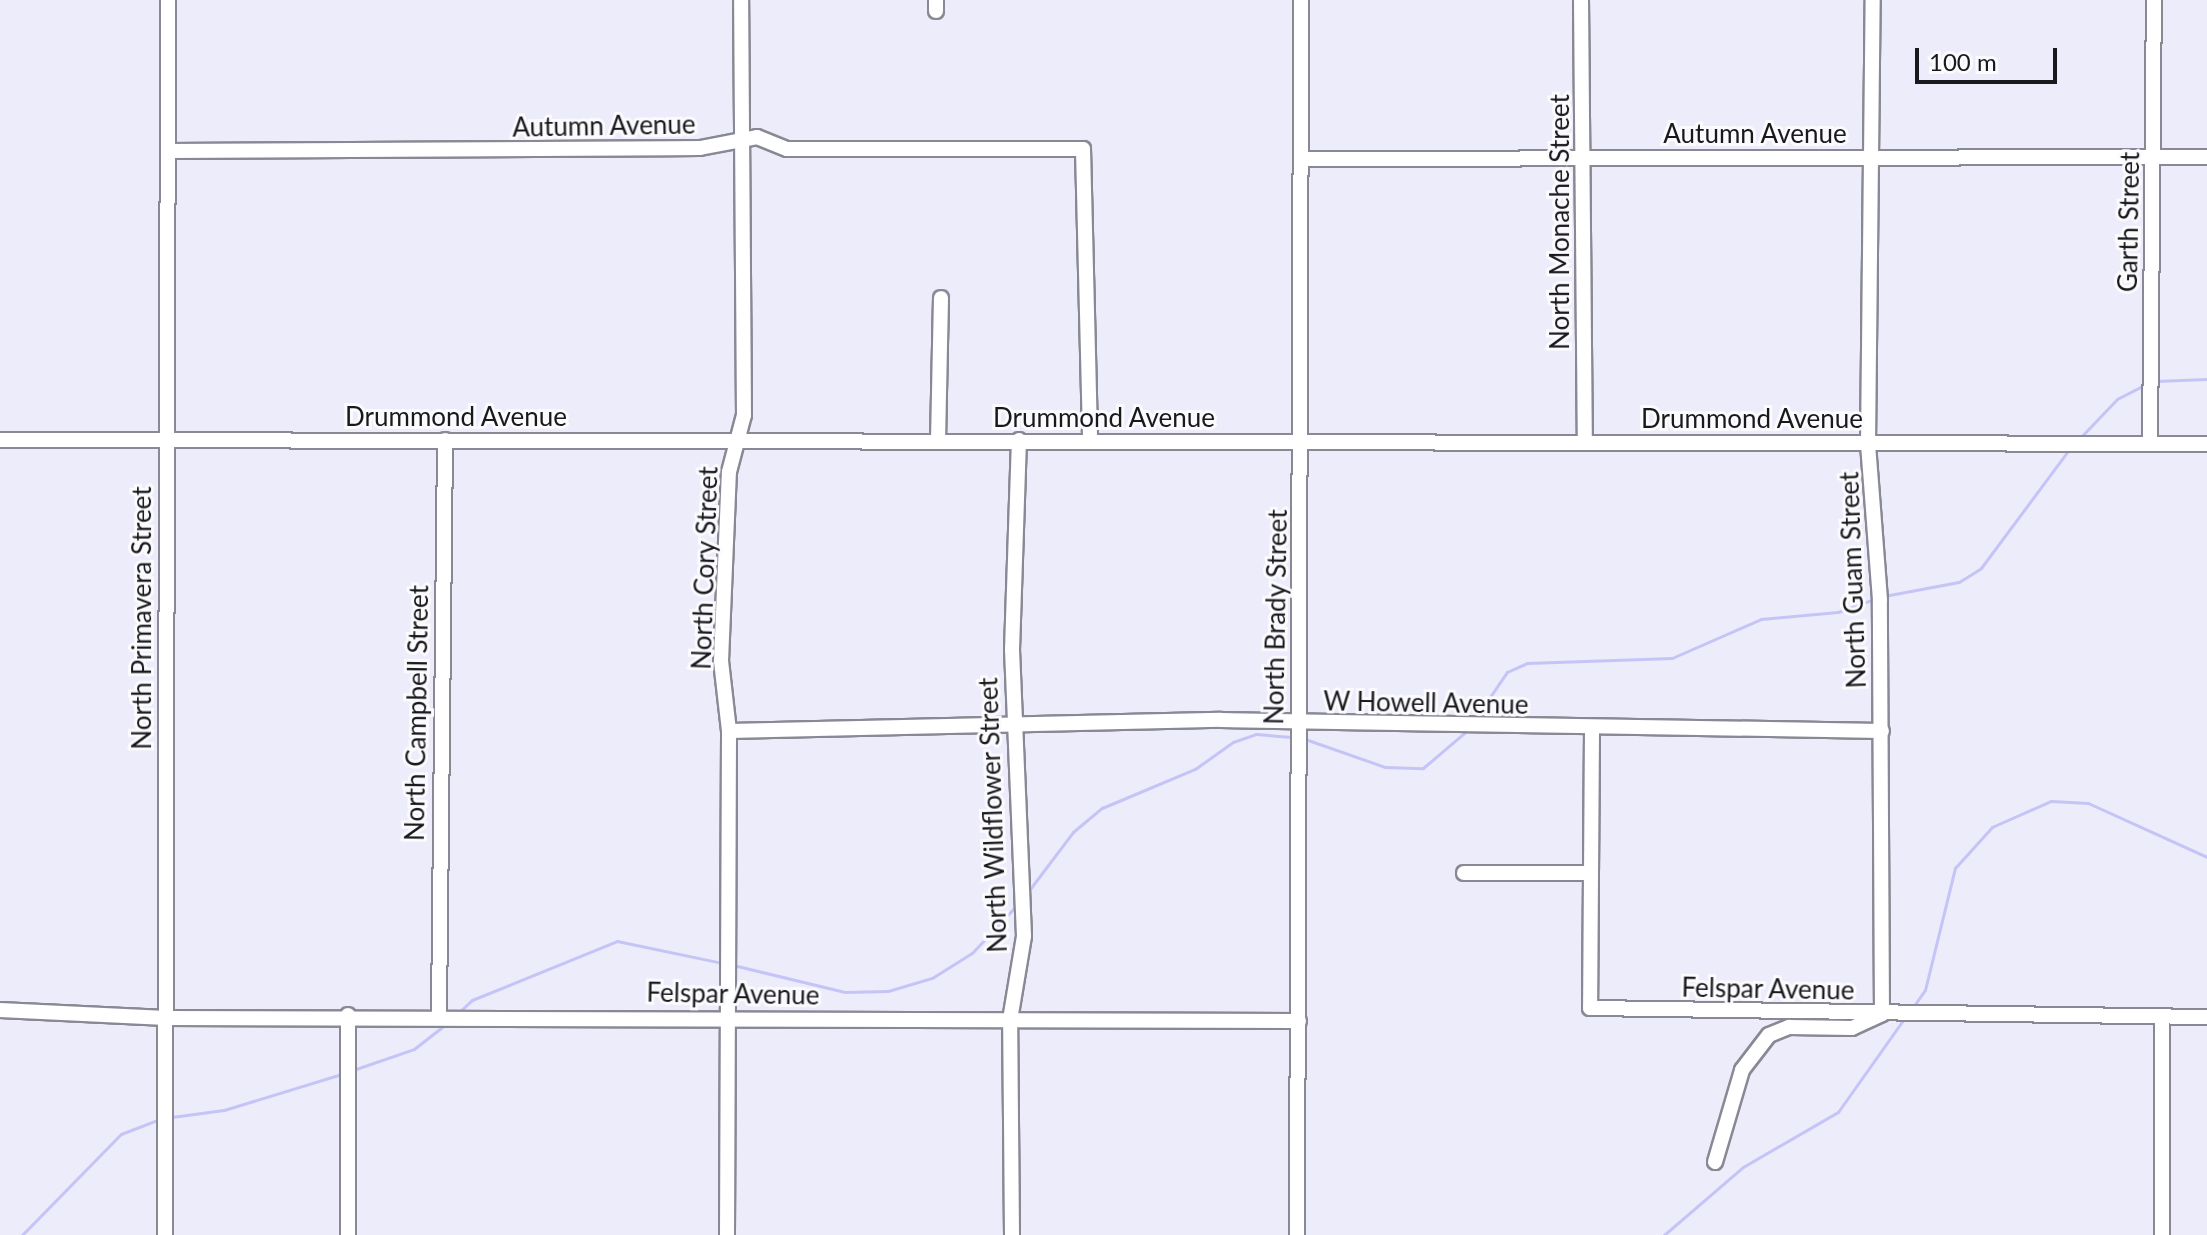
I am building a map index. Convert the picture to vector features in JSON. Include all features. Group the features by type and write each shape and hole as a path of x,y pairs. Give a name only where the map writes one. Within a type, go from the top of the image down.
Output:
{"street":[{"name":"North Primavera Street","path":"165,1235 168,0"},
{"name":"North Cory Street","path":"727,1235 729,731 721,661 736,441 744,415 741,0"},
{"name":"North Brady Street","path":"1297,1235 1302,444 1301,0"},
{"name":"North Monache Street","path":"1581,0 1585,443"},
{"name":"North Guam Street","path":"1873,0 1868,444 1882,731 1882,1014"},
{"name":"Garth Street","path":"2150,444 2154,0"},
{"name":"Autumn Avenue","path":"169,151 684,149 741,138 787,149 1083,149 1090,440"},
{"name":"Autumn Avenue","path":"1302,159 2207,157"},
{"path":"938,441 941,298"},
{"name":"Drummond Avenue","path":"0,440 2207,444"},
{"name":"North Campbell Street","path":"439,1014 445,440"},
{"name":"North Wildflower Street","path":"1012,1235 1010,1020 1024,936 1014,724 1019,440"},
{"name":"W Howell Avenue","path":"729,731 1014,724 1882,731"},
{"path":"1464,873 1589,873 1592,731"},
{"name":"Felspar Avenue","path":"1589,873 1590,1008 2207,1017"},
{"name":"Felspar Avenue","path":"0,1010 166,1018 439,1014 728,1019 1299,1021"},
{"path":"1715,1162 1742,1070 1769,1035 1789,1027 1852,1028 1882,1014"},
{"path":"348,1015 348,1235"},
{"path":"2162,1016 2162,1235"}],"waterway":[{"path":"2156,381 2207,379"},
{"path":"2078,440 2117,399 2145,385"},
{"path":"1884,596 1959,582 1981,568 2070,448"},
{"path":"1475,719 1507,672 1527,663 1672,658 1761,619 1838,612 1877,598"},
{"path":"1305,739 1385,767 1423,768 1469,729"},
{"path":"1027,893 1073,832 1102,808 1195,769 1233,742 1256,734 1294,737"},
{"path":"1913,1007 1925,990 1955,868 1992,827 2051,801 2088,803 2207,857"},
{"path":"733,965 845,992 888,991 932,978 972,953 1017,905"},
{"path":"457,1014 472,1000 617,941 722,963"},
{"path":"1664,1235 1743,1167 1838,1112 1906,1016"},
{"path":"353,1070 414,1049 446,1024"},
{"path":"172,1117 224,1110 342,1074"},
{"path":"22,1235 121,1134 160,1119"}]}
